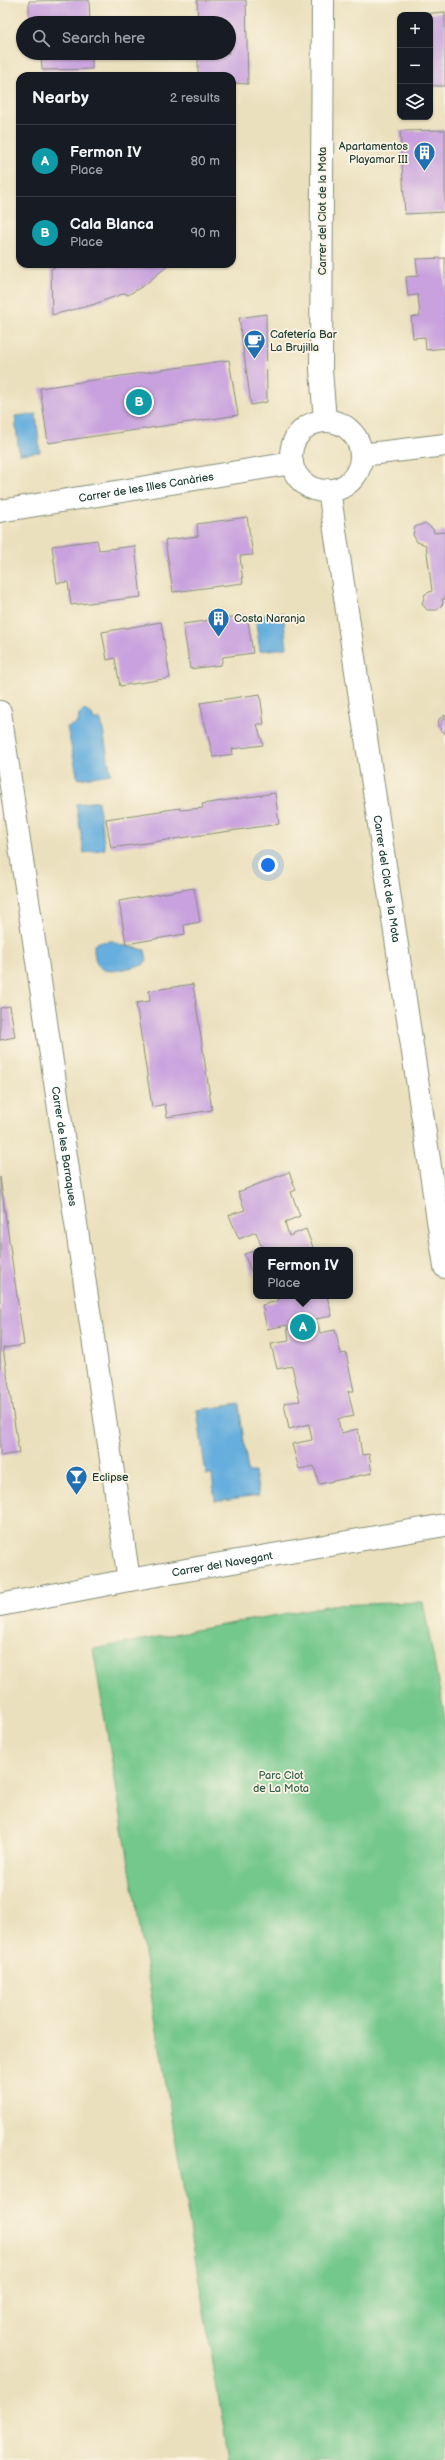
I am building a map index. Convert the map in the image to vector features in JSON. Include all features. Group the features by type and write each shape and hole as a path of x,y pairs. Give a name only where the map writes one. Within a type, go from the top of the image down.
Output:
{"street":[{"name":"Carrer del Clot de la Mota","path":"323,0 321,370 325,421"},
{"path":"315,422 336,422 354,435 361,455 355,475 343,485 329,490 319,490 301,480 295,473 292,463 293,443 298,434 315,422"},
{"path":"361,455 445,445"},
{"name":"Carrer de les Illes Canàries","path":"0,511 292,463"},
{"name":"Carrer del Clot de la Mota","path":"329,490 445,1267"},
{"name":"Carrer de les Barraques","path":"0,712 129,1580"},
{"name":"Carrer del Navegant","path":"0,1605 129,1580 445,1525"}],"green space":[{"name":"Parc Clot de La Mota","path":"423,1602 445,1719 445,2460 229,2460 93,1649 331,1605"}],"water":[{"path":"36,414 40,452 19,454 15,416"},
{"path":"283,613 287,648 260,651 255,616"},
{"path":"83,710 91,713 94,720 101,720 111,774 78,779 67,727 78,723 79,714"},
{"path":"98,801 105,849 84,853 76,804"},
{"path":"113,941 118,944 145,950 147,960 143,965 124,969 108,971 102,969 98,965 95,957 94,945 98,942"},
{"path":"239,1404 248,1472 255,1472 259,1495 215,1501 212,1475 206,1475 197,1410"}],"building":[{"path":"89,0 90,16 29,16 29,1"},
{"path":"197,0 246,0 248,84 236,83 236,72 198,72 198,60 236,60 236,16 198,16"},
{"path":"445,12 445,86 433,86 433,13"},
{"path":"41,60 92,60 92,69 42,70"},
{"name":"Apartamentos Playamar III","path":"445,130 445,212 405,214 400,131"},
{"path":"445,258 445,348 426,350 425,337 413,338 411,317 420,316 418,295 408,296 406,277 418,276 416,259"},
{"path":"165,268 143,286 128,295 125,293 92,305 52,315 51,269"},
{"name":"Cafetería Bar La Brujilla","path":"266,314 267,402 251,405 239,318"},
{"path":"229,360 238,415 48,443 40,388"},
{"path":"247,517 253,555 240,556 243,583 173,592 165,540 198,536 197,524"},
{"path":"425,523 433,529 434,533 445,532 445,599 442,599 443,604 437,610 427,610 422,604 425,594 432,591 426,545 417,542 413,535 415,527"},
{"path":"97,540 99,550 135,546 141,597 71,605 68,582 57,583 52,546"},
{"name":"Costa Naranja","path":"247,615 253,653 223,657 221,665 190,669 183,624"},
{"path":"161,622 170,678 120,686 115,658 107,660 102,632"},
{"path":"260,694 264,724 257,724 263,745 232,749 233,754 213,757 200,703"},
{"path":"445,715 445,734 438,725 439,719"},
{"path":"275,793 279,824 111,848 106,819 180,808 180,810 203,808 202,804"},
{"path":"194,888 200,922 184,925 185,934 126,944 119,901"},
{"path":"193,984 212,1110 167,1117 165,1104 152,1107 136,1003 150,1001 149,991"},
{"path":"10,1006 15,1037 0,1040 0,1008"},
{"path":"289,1172 296,1190 291,1192 300,1216 285,1222 289,1236 306,1229 313,1247 262,1247 256,1232 239,1239 229,1215 245,1210 238,1192"},
{"path":"0,1177 24,1345 3,1348 19,1453 0,1456"},
{"path":"253,1251 253,1276 244,1254"},
{"path":"278,1299 328,1299 332,1316 316,1319 320,1333 335,1330 341,1354 346,1353 354,1391 348,1391 354,1416 338,1419 341,1433 358,1429 362,1455 369,1454 372,1473 319,1484 314,1466 299,1469 292,1444 312,1440 309,1424 289,1429 284,1403 300,1401 292,1366 277,1369 271,1344 289,1341 287,1325 267,1329 262,1305 278,1301"}],"place":[{"name":"Apartamentos Playamar III","path":"424,172"},
{"name":"Cafetería Bar La Brujilla","path":"255,360"},
{"name":"Cala Blanca","path":"139,402"},
{"name":"Costa Naranja","path":"218,638"},
{"name":"Fermon IV","path":"303,1327"},
{"name":"Eclipse","path":"76,1496"}]}
